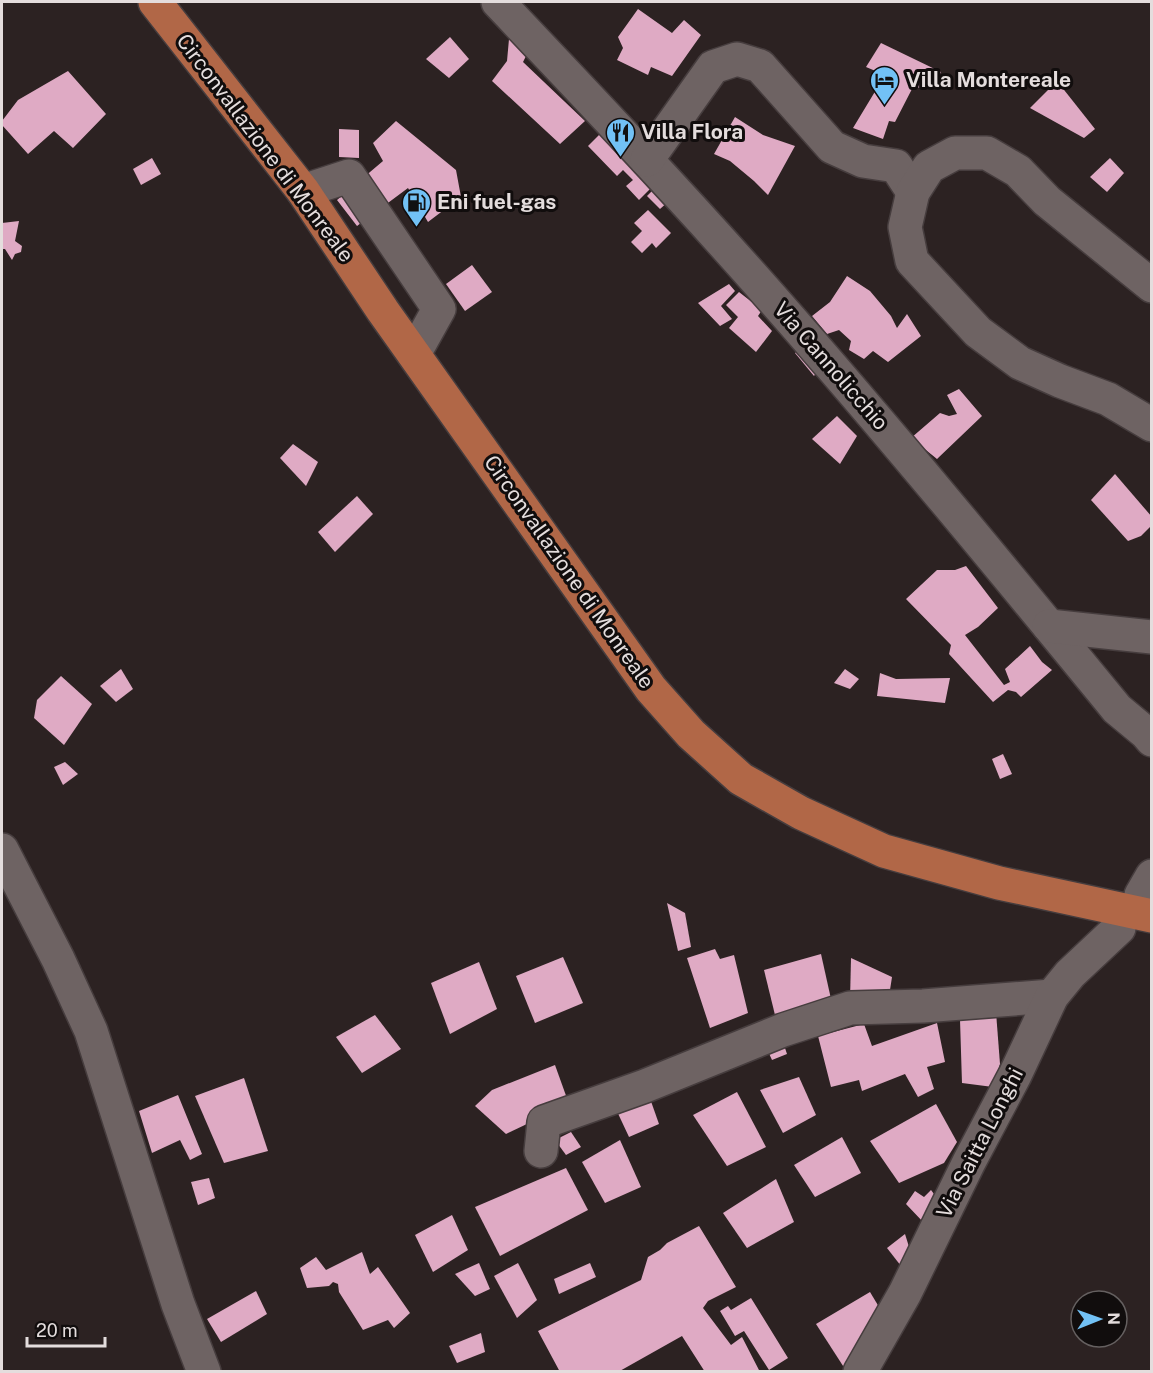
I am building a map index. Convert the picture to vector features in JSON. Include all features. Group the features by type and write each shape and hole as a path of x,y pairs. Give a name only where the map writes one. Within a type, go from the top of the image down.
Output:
{"main road":[{"name":"Circonvallazione di Monreale","path":"155,2 303,191 414,354 651,689 691,734 741,779 801,813 884,851 999,883 1148,896"}],"street":[{"name":"Via Cannolicchio","path":"498,2 647,160 771,297 888,431 1117,709 1152,740"},
{"path":"647,160 713,67 737,59 760,66 832,147 863,161 896,166 913,192"},
{"path":"1152,286 1047,201 1018,171 987,153 955,153 929,167 913,192 905,227 912,261 978,332 1020,363 1108,399 1152,425"},
{"path":"303,191 349,176 439,309 414,354"},
{"path":"1049,626 1152,637"},
{"path":"2,850 58,959 91,1031 178,1304 204,1371"},
{"name":"Via Saitta Longhi","path":"860,1371 905,1293 969,1162 1015,1076 1052,996 1070,974 1119,928"},
{"path":"541,1151 544,1122 645,1086 783,1030 850,1008 924,1006 1052,996"}],"building":[{"path":"638,9 672,33 684,20 701,35 672,76 651,67 648,75 617,60 623,48 618,37"},
{"path":"450,37 469,59 449,78 426,59"},
{"path":"509,39 526,56 523,62 585,121 560,144 492,81 507,61"},
{"name":"Villa Montereale","path":"881,43 941,72 932,89 913,87 895,122 889,121 883,139 853,128 885,75 866,67"},
{"path":"68,71 106,114 73,148 54,131 28,154 2,125 2,121 18,100"},
{"path":"1057,81 1095,129 1084,138 1030,108"},
{"path":"735,117 763,135 795,146 768,195 730,161 714,154"},
{"path":"396,121 456,170 461,197 428,222 408,188 357,226 337,200 383,161 373,143"},
{"name":"Villa Flora","path":"609,125 660,179 639,200 626,186 633,180 623,170 617,176 588,146"},
{"path":"339,129 359,130 359,158 339,157"},
{"path":"152,158 161,174 141,185 133,169"},
{"path":"1110,158 1124,173 1107,192 1090,177"},
{"path":"655,188 669,201 660,209 647,196"},
{"path":"648,210 671,233 656,248 652,243 642,253 631,242 642,231 634,223"},
{"path":"19,221 15,241 22,246 21,252 15,254 12,260 5,249 2,249 2,223"},
{"path":"472,265 492,292 465,311 446,284"},
{"path":"847,276 870,291 891,316 897,328 907,314 921,336 888,362 873,351 864,359 849,350 851,341 839,330 827,334 812,316 830,302"},
{"path":"729,284 735,291 721,306 732,319 720,326 698,303"},
{"path":"739,292 762,310 758,316 772,331 756,352 729,328 738,317 726,305"},
{"path":"806,344 823,363 814,376 795,353"},
{"path":"959,389 982,416 937,459 911,438 940,413 949,416 957,414 947,395"},
{"path":"837,416 857,436 840,464 812,439"},
{"path":"293,444 318,462 306,486 280,458"},
{"path":"1115,474 1152,517 1152,525 1141,536 1128,541 1091,500"},
{"path":"357,496 373,514 335,552 318,532"},
{"path":"966,566 998,608 978,627 965,635 1004,685 1010,682 1005,669 1030,646 1042,662 1052,670 1021,697 1016,692 1008,690 993,702 949,654 951,645 906,599 937,570 955,570"},
{"path":"121,669 133,689 116,702 100,686"},
{"path":"845,669 859,679 850,689 834,683"},
{"path":"880,673 896,679 950,678 945,703 877,696"},
{"path":"61,676 92,704 64,745 34,718 37,700"},
{"path":"1003,754 1012,774 1000,779 992,759"},
{"path":"65,762 78,774 63,785 54,767"},
{"path":"667,903 685,913 691,947 678,951"},
{"path":"715,949 720,959 734,955 748,1013 710,1028 687,958"},
{"path":"821,954 831,999 775,1015 764,970"},
{"path":"563,957 583,1003 535,1023 516,976"},
{"path":"851,958 892,977 888,1003 850,1001"},
{"path":"479,962 497,1009 450,1034 431,983"},
{"path":"996,1012 1000,1064 993,1087 962,1083 960,1020"},
{"path":"375,1015 401,1049 362,1073 336,1037"},
{"path":"937,1023 945,1062 927,1067 934,1089 918,1097 905,1074 862,1091 859,1080 831,1087 818,1036 864,1024 872,1046"},
{"path":"781,1036 787,1054 772,1060 765,1045"},
{"path":"555,1065 569,1104 506,1134 475,1106 492,1090"},
{"path":"799,1077 816,1115 783,1133 760,1090"},
{"path":"244,1078 268,1151 224,1163 195,1096"},
{"path":"647,1090 659,1124 629,1137 614,1105"},
{"path":"737,1092 766,1147 727,1166 693,1115"},
{"path":"178,1095 202,1154 190,1160 180,1140 152,1153 139,1111"},
{"path":"936,1104 957,1142 944,1163 899,1183 870,1141"},
{"path":"571,1132 581,1147 566,1155 555,1140"},
{"path":"842,1137 861,1173 815,1197 794,1165"},
{"path":"620,1140 641,1187 605,1203 582,1162"},
{"path":"566,1168 588,1210 500,1256 475,1207"},
{"path":"209,1178 215,1198 198,1205 191,1182"},
{"path":"776,1179 794,1222 747,1248 723,1213"},
{"path":"931,1190 937,1198 924,1223 906,1204 915,1191 924,1197"},
{"path":"452,1215 468,1250 433,1272 415,1235"},
{"path":"699,1226 736,1287 708,1301 703,1308 731,1345 742,1337 760,1372 705,1372 682,1336 618,1372 560,1372 538,1331 641,1280 648,1257 667,1243"},
{"path":"905,1234 910,1250 901,1266 887,1248"},
{"path":"362,1252 370,1274 378,1267 410,1313 394,1328 388,1320 363,1330 339,1292 338,1284 333,1282 329,1286 307,1288 300,1268 316,1257 326,1270"},
{"path":"479,1263 490,1289 475,1296 455,1274"},
{"path":"518,1263 537,1300 517,1318 494,1276"},
{"path":"590,1263 596,1277 559,1294 554,1279"},
{"path":"256,1291 267,1314 221,1342 207,1319"},
{"path":"870,1292 879,1307 845,1369 816,1324"},
{"path":"751,1298 788,1358 769,1370 744,1331 735,1336 720,1311 728,1306 731,1310"},
{"path":"481,1333 485,1352 457,1363 449,1346"}],"place":[{"name":"Villa Montereale","path":"885,106"},
{"name":"Villa Flora","path":"620,158"},
{"name":"Eni fuel-gas","path":"416,228"}]}
